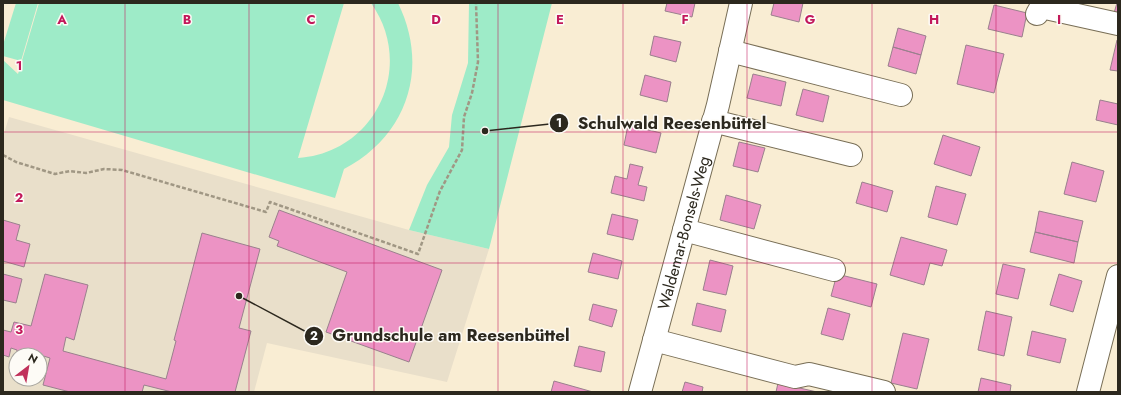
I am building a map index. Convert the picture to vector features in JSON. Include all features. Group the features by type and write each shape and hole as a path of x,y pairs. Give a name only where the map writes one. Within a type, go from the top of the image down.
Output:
{"street":[{"name":"Waldemar-Bonsels-Weg","path":"640,392 714,121 741,3"},
{"path":"1037,14 1041,7 1118,24"},
{"path":"730,51 901,95"},
{"path":"714,121 851,155"},
{"path":"684,230 834,270"},
{"path":"1088,392 1118,276"},
{"path":"654,340 795,377 809,374 884,392"}],"path":[{"path":"3,154 16,162 55,174 70,171 86,173 104,169 122,170 266,212 270,202 418,254 440,191 462,150 464,117 472,93 478,62 476,3"}],"shaded area":[{"path":"9,117 409,230 489,249 447,382 267,343 254,392 3,392 3,137"}],"green space":[{"path":"16,3 38,3 21,61 3,56 3,45"},
{"path":"39,3 344,3 298,158 325,152 349,141 367,123 381,102 388,78 390,53 384,28 371,3 398,3 407,27 412,52 412,75 407,98 397,119 384,138 366,155 344,169 335,198 3,100 3,60 18,74"},
{"path":"469,3 552,3 489,249 409,230 427,185 449,147 452,115 468,63"}],"building":[{"path":"667,3 695,3 692,17 665,11"},
{"path":"774,3 803,3 799,22 771,15"},
{"path":"1118,3 1118,14 1114,13"},
{"path":"994,5 1027,13 1022,37 988,29"},
{"path":"898,28 926,36 921,55 893,47"},
{"path":"654,36 681,42 676,62 650,55"},
{"path":"1117,40 1118,41 1118,71 1110,70"},
{"path":"966,45 1004,54 994,93 957,84"},
{"path":"893,47 921,55 916,74 888,66"},
{"path":"753,74 786,82 781,106 747,98"},
{"path":"645,75 671,82 667,102 640,95"},
{"path":"803,89 829,96 823,122 796,115"},
{"path":"1100,100 1118,104 1118,125 1096,120"},
{"path":"628,125 661,133 656,153 624,145"},
{"path":"943,135 980,147 971,176 934,164"},
{"path":"739,142 765,148 758,172 733,166"},
{"path":"1072,162 1104,171 1096,202 1064,194"},
{"path":"630,164 643,167 638,185 647,187 644,201 611,193 615,176 627,179"},
{"path":"862,182 893,191 887,212 856,203"},
{"path":"936,186 966,194 957,225 928,217"},
{"path":"726,195 761,205 754,229 720,220"},
{"path":"279,210 442,270 409,362 326,332 347,272 277,246 279,241 269,237"},
{"path":"1039,211 1083,221 1078,242 1035,232"},
{"path":"612,214 638,220 633,240 607,234"},
{"path":"3,220 20,225 16,240 30,244 24,267 3,261"},
{"path":"1035,232 1078,242 1074,263 1030,252"},
{"path":"202,233 260,249 239,328 251,331 235,392 172,392 144,385 142,392 70,392 48,386 48,366 50,358 48,357 48,347 8,347 8,357 3,355 3,330 11,332 14,322 31,326 45,274 88,285 74,340 66,337 63,351 166,379 176,341 174,340"},
{"path":"901,237 947,250 942,266 930,263 924,285 890,275"},
{"path":"593,253 622,261 618,279 588,272"},
{"path":"710,260 733,266 726,295 703,290"},
{"path":"1003,264 1025,269 1018,299 996,294"},
{"path":"3,274 22,279 16,303 3,300"},
{"path":"837,274 877,284 871,307 831,296"},
{"path":"1059,274 1082,281 1073,312 1050,305"},
{"path":"697,303 726,310 721,332 692,325"},
{"path":"593,304 617,310 612,327 589,320"},
{"path":"828,308 850,314 843,340 821,334"},
{"path":"986,311 1012,317 1004,356 978,350"},
{"path":"1032,331 1066,339 1060,363 1027,355"},
{"path":"903,333 929,339 917,389 891,383"},
{"path":"579,346 605,352 601,372 574,366"},
{"path":"981,378 1011,385 1010,392 978,392"},
{"path":"554,381 593,392 551,392"},
{"path":"685,382 703,387 702,392 682,392"},
{"path":"778,383 817,392 776,392"}],"place":[{"name":"Schulwald Reesenbüttel","path":"485,131"},
{"name":"Grundschule am Reesenbüttel","path":"239,296"}]}
